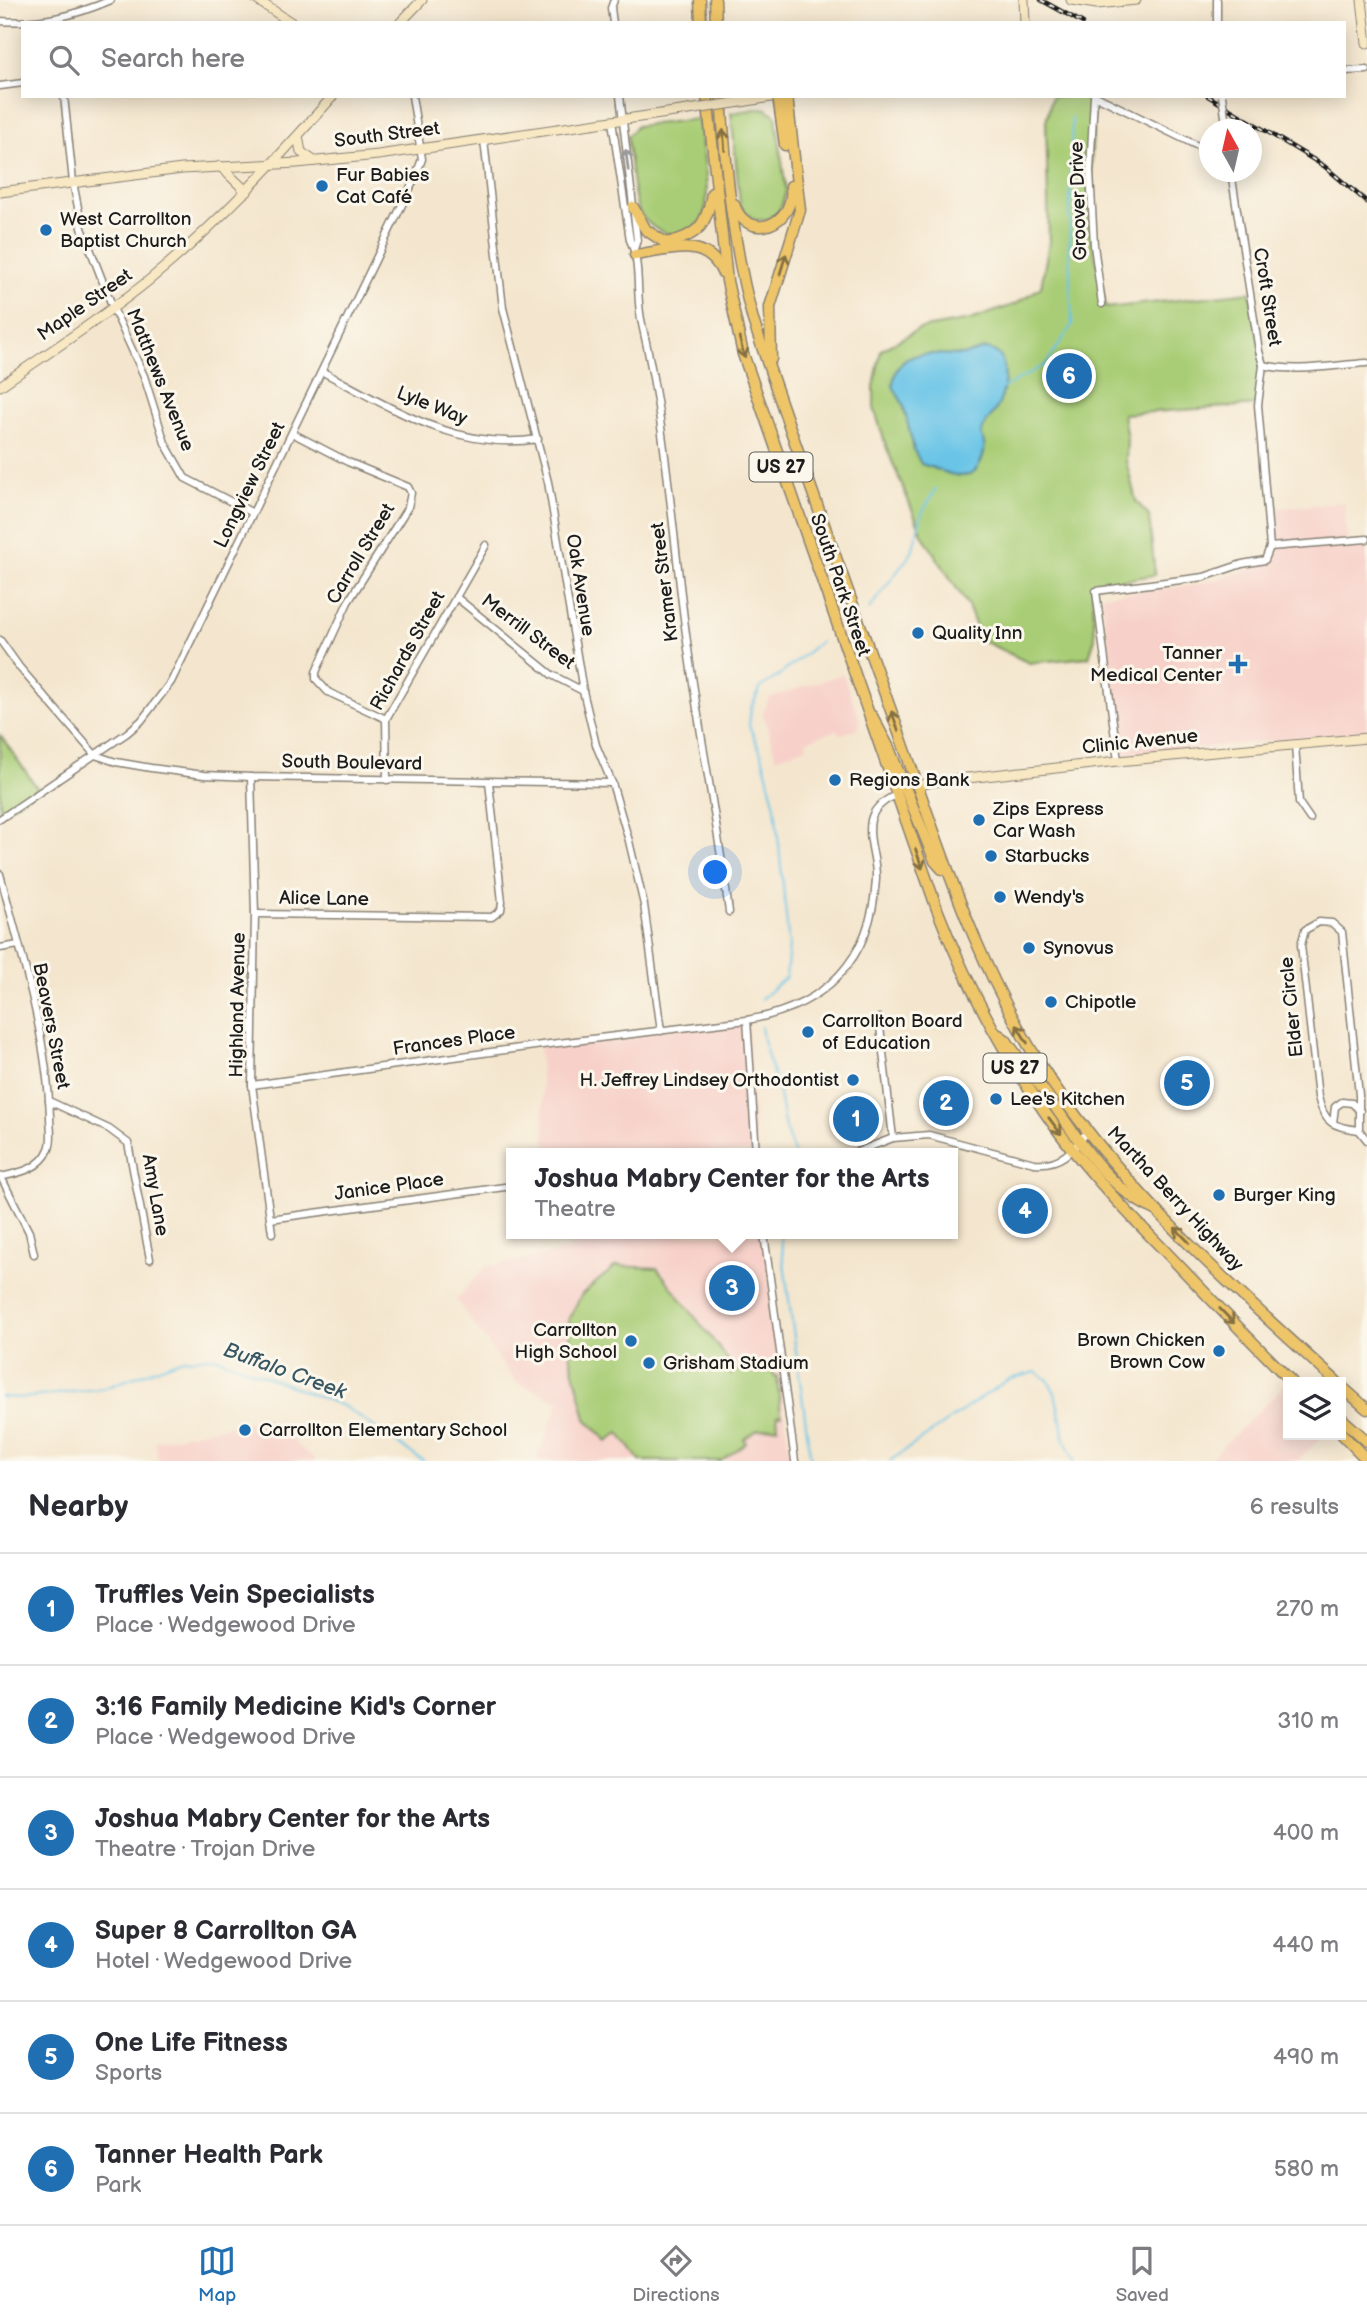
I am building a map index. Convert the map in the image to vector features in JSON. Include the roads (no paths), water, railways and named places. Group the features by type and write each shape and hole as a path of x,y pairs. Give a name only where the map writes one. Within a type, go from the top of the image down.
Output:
{"main road":[{"path":"699,0 701,21"},
{"path":"715,0 716,21"},
{"name":"South Park Street","path":"707,98 727,281 743,354 864,705 901,793"},
{"name":"South Park Street","path":"722,98 727,183 743,283 773,379 917,786"},
{"path":"727,183 736,211 752,225 769,225 779,220 787,211 792,190 777,98"},
{"path":"773,379 769,340 770,307 800,210 786,98"},
{"path":"635,252 687,237 702,225 709,211 715,177"},
{"path":"633,207 646,230 666,243"},
{"path":"635,252 699,248 716,259 727,281"},
{"path":"807,544 829,535"},
{"path":"917,786 901,793 935,861 948,877"},
{"name":"Martha Berry Highway","path":"917,786 948,877 988,971 1020,1032 1052,1083 1107,1155 1158,1211 1264,1318 1331,1377"},
{"name":"US 27","path":"901,793 953,950 993,1031 1045,1113 1076,1145 1111,1195 1287,1377"},
{"path":"1076,1145 1140,1203 1158,1211"},
{"path":"1246,1335 1264,1318"},
{"path":"1346,1390 1367,1409"},
{"path":"1346,1422 1367,1441"},
{"path":"1346,1438 1367,1460"}],"street":[{"path":"56,21 111,0"},
{"path":"257,0 289,21"},
{"path":"403,21 422,0"},
{"path":"613,21 611,8 614,0"},
{"path":"1024,0 1025,21"},
{"path":"1071,0 1097,5 1136,0"},
{"path":"1217,0 1217,21"},
{"path":"1363,0 1367,43"},
{"path":"0,22 21,22"},
{"path":"1346,71 1367,70"},
{"path":"0,86 21,83"},
{"name":"Matthews Avenue","path":"64,98 82,228 113,308 144,376 166,443 184,478 253,513"},
{"name":"Maple Street","path":"0,386 113,308 181,253 247,192 330,98"},
{"name":"Longview Street","path":"0,820 141,720 171,682 415,178 422,159 412,98"},
{"path":"617,120 620,98"},
{"name":"South Street","path":"0,192 220,166 314,161 421,149 765,98"},
{"name":"Groover Drive","path":"1095,98 1090,171 1094,245 1102,304"},
{"path":"1099,98 1199,147"},
{"path":"1223,98 1225,119"},
{"name":"Kramer Street","path":"617,120 633,207 639,309 651,359 663,436 686,635 721,846 729,912"},
{"name":"Kramer Street","path":"617,120 630,240 635,252"},
{"path":"298,136 301,152 314,161"},
{"name":"Oak Avenue","path":"484,139 503,308 548,482 583,691 596,745 612,783 629,841 644,905 661,1031"},
{"path":"220,166 247,192"},
{"name":"Croft Street","path":"1233,182 1263,365 1295,369 1367,363"},
{"path":"1118,761 1096,591 1209,576 1242,564 1265,560 1270,547 1258,405 1263,365"},
{"name":"Lyle Way","path":"323,372 414,420 450,433 501,442 538,439"},
{"name":"Carroll Street","path":"292,433 348,462 408,487 411,493 408,507 348,602 316,673 316,679 328,692 386,719"},
{"path":"1270,547 1367,540"},
{"name":"Richards Street","path":"387,780 386,719 486,545"},
{"name":"Merrill Street","path":"456,597 552,675 583,691"},
{"path":"0,640 20,668 94,755"},
{"name":"Clinic Avenue","path":"917,786 932,782 1118,761 1367,738"},
{"path":"1296,744 1299,803 1310,819"},
{"name":"South Boulevard","path":"94,755 116,762 204,775 612,783"},
{"name":"Highland Avenue","path":"251,777 255,914 253,1085 272,1233"},
{"name":"Alice Lane","path":"255,914 492,917 501,910 501,880 489,782"},
{"name":"Frances Place","path":"253,1085 776,1015 812,998 843,972 854,955 866,929 876,882 871,822 874,812 881,804 901,793"},
{"name":"Beavers Street","path":"0,874 40,1034 49,1101 51,1146 45,1157 21,1172 1,1177"},
{"name":"Elder Circle","path":"1333,1123 1325,1118 1318,1097 1301,945 1305,930 1319,922 1332,923 1342,932 1360,1111 1359,1130"},
{"path":"0,948 19,945"},
{"path":"879,1018 893,1139"},
{"path":"747,1020 756,1148"},
{"name":"Amy Lane","path":"49,1101 109,1129 128,1143 150,1259"},
{"path":"1360,1111 1346,1101 1338,1104 1333,1123 1359,1130 1367,1140"},
{"path":"868,1148 913,1135 943,1138 1041,1163 1056,1162 1088,1131"},
{"path":"1,1177 29,1232 34,1254"},
{"name":"Janice Place","path":"270,1219 506,1187"},
{"path":"765,1239 795,1461"}],"water":[{"path":"986,349 1000,356 1005,380 999,404 982,432 984,452 981,462 972,473 963,476 921,464 914,450 903,404 893,386 900,365 908,359 926,354 962,355"}],"waterway":[{"path":"1003,388 1046,364 1072,325 1069,248 1072,118"},
{"path":"869,609 912,552 922,513 936,488"},
{"path":"761,999 786,977 789,946 775,806 762,755 749,726 751,708 761,687 820,642"},
{"path":"761,1026 792,1148"},
{"path":"781,1239 811,1461"},
{"name":"Buffalo Creek","path":"0,1397 23,1398 105,1388 183,1359 216,1357 345,1407 423,1461"},
{"name":"Buffalo Creek","path":"890,1461 1007,1380 1036,1372 1048,1380 1055,1393 1065,1440 1074,1461"}],"railway":[{"path":"1041,0 1079,21"},
{"path":"1211,98 1324,166 1367,202"}],"place":[{"name":"Fur Babies Cat Café","path":"322,186"},
{"name":"West Carrollton Baptist Church","path":"46,230"},
{"name":"Tanner Health Park","path":"1069,376"},
{"name":"Quality Inn","path":"918,633"},
{"name":"Tanner Medical Center","path":"1238,664"},
{"name":"Regions Bank","path":"835,780"},
{"name":"Zips Express Car Wash","path":"979,820"},
{"name":"Starbucks","path":"991,856"},
{"name":"Wendy's","path":"1000,897"},
{"name":"Synovus","path":"1029,948"},
{"name":"Chipotle","path":"1051,1002"},
{"name":"Carrollton Board of Education","path":"808,1032"},
{"name":"H. Jeffrey Lindsey Orthodontist","path":"853,1080"},
{"name":"One Life Fitness","path":"1187,1083"},
{"name":"Lee's Kitchen","path":"996,1099"},
{"name":"3:16 Family Medicine Kid's Corner","path":"946,1103"},
{"name":"Truffles Vein Specialists","path":"856,1119"},
{"name":"Burger King","path":"1219,1195"},
{"name":"Super 8 Carrollton GA","path":"1025,1211"},
{"name":"Joshua Mabry Center for the Arts","path":"732,1288"},
{"name":"Carrollton High School","path":"631,1341"},
{"name":"Brown Chicken Brown Cow","path":"1219,1351"},
{"name":"Grisham Stadium","path":"649,1363"},
{"name":"Carrollton Elementary School","path":"245,1430"}]}
